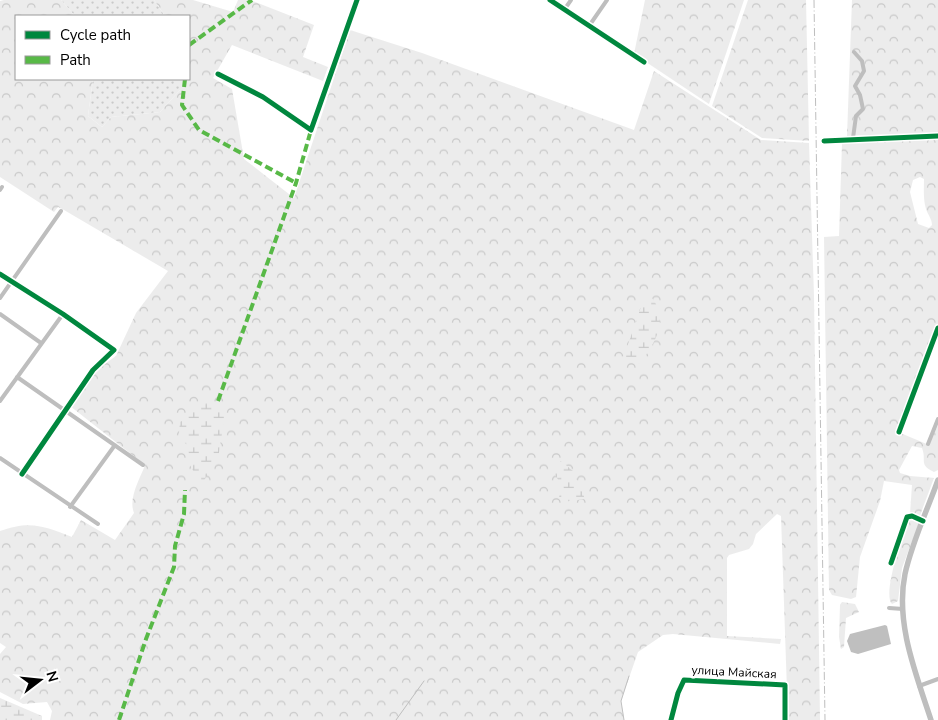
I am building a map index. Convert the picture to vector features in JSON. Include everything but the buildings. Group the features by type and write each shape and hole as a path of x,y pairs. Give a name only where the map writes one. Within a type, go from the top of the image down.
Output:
{"main road":[{"path":"931,720 910,656 904,608 905,574 938,480"}],"street":[{"path":"218,74 264,97 311,130 358,0"},
{"path":"550,0 644,62"},
{"path":"564,10 571,0"},
{"path":"589,26 607,0"},
{"path":"853,138 856,116 863,109 860,95 855,86 864,71 862,61 854,52"},
{"path":"824,141 853,138 938,136"},
{"path":"0,298 61,212"},
{"path":"0,274 63,314 114,350 92,370 22,474"},
{"path":"0,314 41,343"},
{"path":"0,401 63,314"},
{"path":"899,432 938,328"},
{"path":"931,347 938,350"},
{"path":"17,376 143,465"},
{"path":"928,444 938,419"},
{"path":"70,507 115,445"},
{"path":"0,458 70,507 98,524"},
{"path":"891,563 907,517 912,516 923,521"},
{"path":"889,608 904,608"},
{"path":"919,686 938,679"},
{"name":"улица Майская","path":"671,720 684,680 785,685 786,720"}],"green space":[{"path":"61,0 154,0 164,15 74,15"},
{"path":"61,0 74,15 15,15 15,80 93,80 88,116 102,127 111,117 160,112 180,90 180,80 190,80 190,15 164,15 154,0 193,0 233,12 238,0 250,0 314,25 303,57 328,67 323,81 232,45 213,78 232,89 244,159 294,198 350,30 422,53 634,130 654,71 761,140 809,143 814,296 820,720 788,720 781,516 777,514 756,534 753,544 749,549 729,555 727,558 727,636 781,639 780,644 673,634 663,635 638,652 621,701 624,720 50,720 52,711 47,702 23,704 0,692 0,654 6,647 0,643 0,531 29,525 45,527 72,537 81,520 115,540 134,513 132,501 145,465 70,406 92,373 116,356 136,313 168,271 64,210 58,207 54,212 0,177 0,1"},
{"path":"645,0 744,0 709,104 634,54"},
{"path":"748,0 806,0 809,141 762,138 712,106"},
{"path":"852,0 938,0 938,133 847,136"},
{"path":"93,80 180,80 180,90 160,112 111,117 102,127 88,116"},
{"path":"938,138 938,326 898,432 929,445 938,425 938,470 934,472 926,467 922,448 912,446 899,470 900,473 910,476 934,478 919,518 910,514 912,485 884,481 880,501 860,557 856,597 851,599 832,595 829,590 824,237 839,236 842,143","holes":["920,177 924,179 925,205 932,223 929,228 918,224 910,192 913,180"]},
{"path":"644,298 652,298 657,307 660,324 655,340 639,364 623,359"},
{"path":"207,402 225,414 218,459 201,485 190,465 187,446 179,433 180,422 196,406"},
{"path":"561,461 573,471 585,499 562,502 559,496 564,490 553,471"},
{"path":"910,519 917,520 919,523 902,568 898,601 892,604 890,598 891,577 907,522"},
{"path":"842,602 855,604 859,612 846,618 844,647 841,649 839,637 840,605"},
{"path":"0,698 42,716 42,720 0,720"}],"shaded area":[{"path":"887,626 891,644 858,654 851,652 847,641 850,634"}],"waterway":[{"path":"624,720 621,701 629,676"},
{"path":"396,720 424,681"}],"railway":[{"path":"814,0 825,720"}],"marked path":[{"path":"190,44 252,0"},
{"path":"185,80 182,105 199,130 296,183"},
{"path":"218,401 296,183 311,130"},
{"path":"119,720 146,639 174,567 175,546 184,514 185,490"}],"cycle path":[{"path":"218,74 263,97 311,130 357,0"},
{"path":"550,0 644,62"},
{"path":"824,141 938,136"},
{"path":"0,274 63,314 114,350 93,370 22,474"},
{"path":"899,432 938,328"},
{"path":"891,563 907,517 912,516 923,521"},
{"path":"671,720 678,693 684,680 785,685 785,720"}]}
